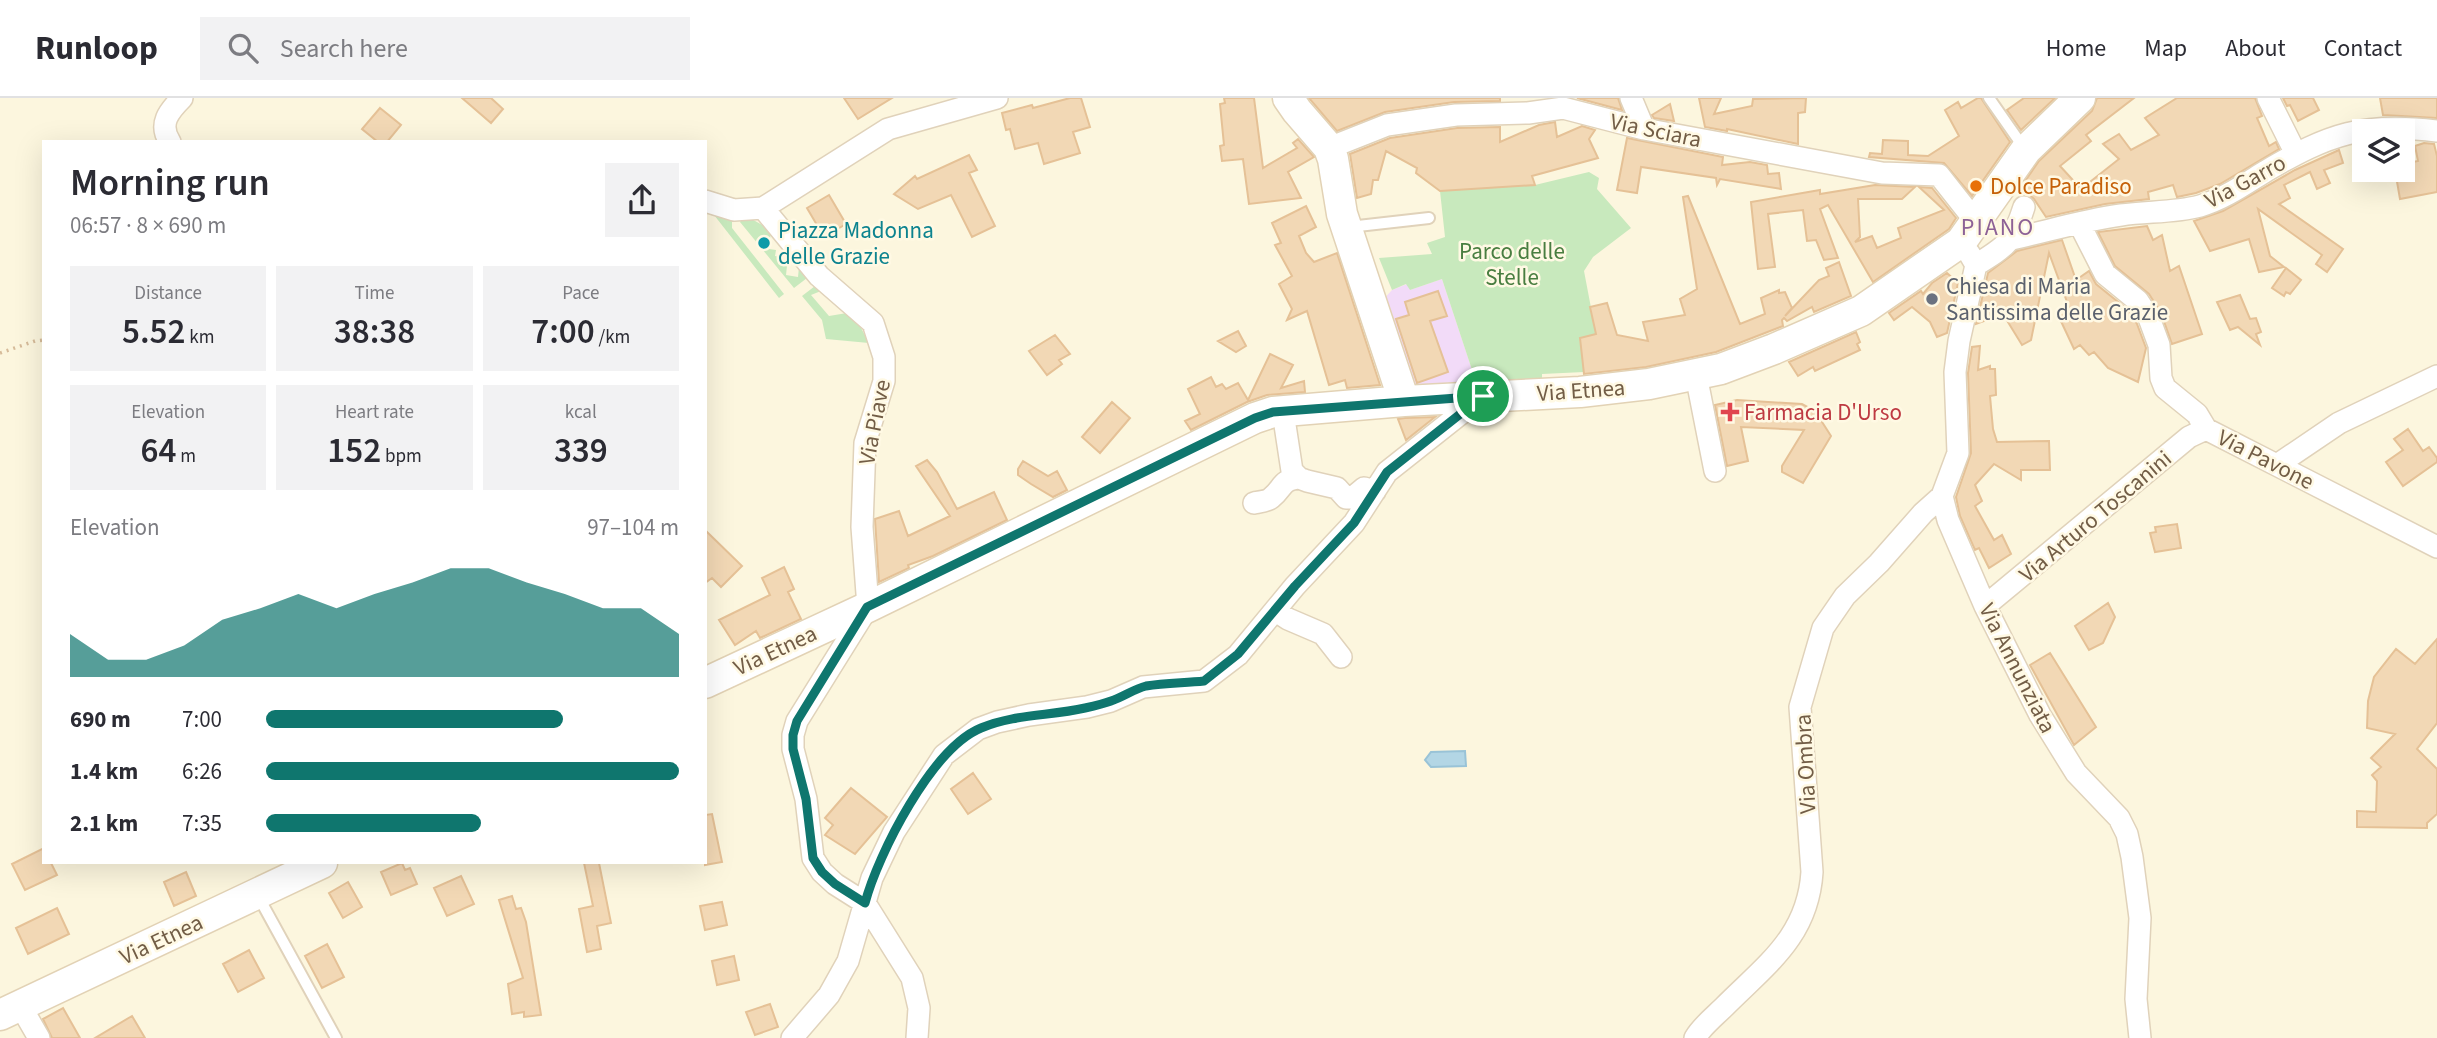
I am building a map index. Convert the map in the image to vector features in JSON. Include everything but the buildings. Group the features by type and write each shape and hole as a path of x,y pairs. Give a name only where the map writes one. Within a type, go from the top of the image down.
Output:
{"main road":[{"path":"1288,98 1329,148 1346,228 1404,401"},
{"name":"Via Etnea","path":"707,682 1255,418 1283,412 1404,401 1580,392 1649,384 1721,369 1774,349 1861,311 1971,253 2005,181 2026,150 2080,98"},
{"name":"Via Etnea","path":"10,1010 320,864"}],"street":[{"path":"169,140 165,134 166,117 182,98"},
{"path":"707,202 734,210 763,208 888,129 997,98"},
{"path":"1632,98 1644,129"},
{"path":"2268,98 2296,154"},
{"name":"Via Sciara","path":"1329,148 1387,125 1456,115 1476,106 1528,113 1563,108 1644,129 1882,173 1939,175 1971,253"},
{"name":"Via Garro","path":"2012,239 2122,214 2182,210 2203,205 2227,195 2296,154 2342,134 2381,127 2437,131"},
{"path":"2005,181 2045,232"},
{"path":"1942,496 1958,453 1955,372 1971,253 2001,250 2012,239 2024,207"},
{"name":"Via Piave","path":"763,208 820,276 873,323 880,341 884,357 884,381 866,443 862,527 867,607"},
{"name":"Via Pavone","path":"2079,223 2105,274 2138,301 2149,318 2159,345 2161,378 2165,388 2197,414 2206,429 2437,547"},
{"path":"1696,375 1715,471"},
{"path":"2277,465 2339,422 2437,376"},
{"path":"792,1038 829,995 848,961 872,877 894,832 944,755 978,729 998,722 1087,707 1111,701 1143,687 1204,681 1238,654 1295,586 1354,523 1387,472 1483,396"},
{"path":"1283,412 1292,471 1299,478"},
{"name":"Via Arturo Toscanini","path":"1985,606 2189,437 2206,429"},
{"path":"1254,503 1271,499 1281,485 1290,479 1299,478 1336,488 1346,498 1352,498 1364,488 1375,491"},
{"name":"Via Annunziata","path":"1942,496 1948,520 2014,666 2076,773 2119,818 2127,834 2140,918 2136,999 2140,1038"},
{"name":"Via Ombra","path":"1695,1038 1789,942 1803,916 1811,893 1812,872 1800,707 1823,628 1845,596 1942,496"},
{"path":"867,607 797,721 793,749 806,799 813,858 822,872 835,884 865,903 912,978 919,1008 917,1038"},
{"path":"1276,611 1322,634 1341,657"},
{"path":"10,1010 39,1038"}],"lane":[{"path":"1989,98 2026,150"},
{"path":"1346,228 1429,218"},
{"path":"257,893 336,1038"}],"path":[{"path":"0,354 42,341"}],"shaded area":[{"path":"1442,279 1477,385 1416,388 1408,381 1381,302 1392,290 1407,284 1410,290"}],"green space":[{"name":"Parco delle Stelle","path":"1589,172 1599,178 1597,189 1631,228 1593,257 1584,271 1596,334 1580,338 1584,372 1542,374 1542,382 1477,385 1442,279 1410,290 1406,284 1392,290 1379,258 1432,254 1427,243 1445,237 1440,191 1535,185"},
{"path":"707,206 732,217 732,228 784,294 779,298"},
{"path":"743,217 748,217 771,230 769,249 776,250 775,256 781,257 781,265 787,266 786,275 798,277 799,267 807,278 794,288 740,222"},
{"path":"815,286 821,291 811,295 829,316 847,313 861,328 869,343 826,339 822,320 802,296"}],"water":[{"path":"1465,751 1466,766 1431,767 1425,760 1431,752"}],"place":[{"name":"Dolce Paradiso","path":"1976,186"},
{"name":"Piazza Madonna delle Grazie","path":"764,243"},
{"name":"Chiesa di Maria Santissima delle Grazie","path":"1932,299"},
{"name":"Farmacia D'Urso","path":"1730,412"}],"district":[{"name":"PIANO","path":"1998,227"}],"route":[{"path":"1483,396 1387,472 1354,523 1295,586 1238,654 1213,676 1204,681 1143,687 1111,701 1071,711 1029,715 978,729 944,755 894,832 872,877 865,903 835,884 822,872 813,858 806,799 793,749 793,735 797,721 867,607 1255,418 1273,412 1483,396"}]}
